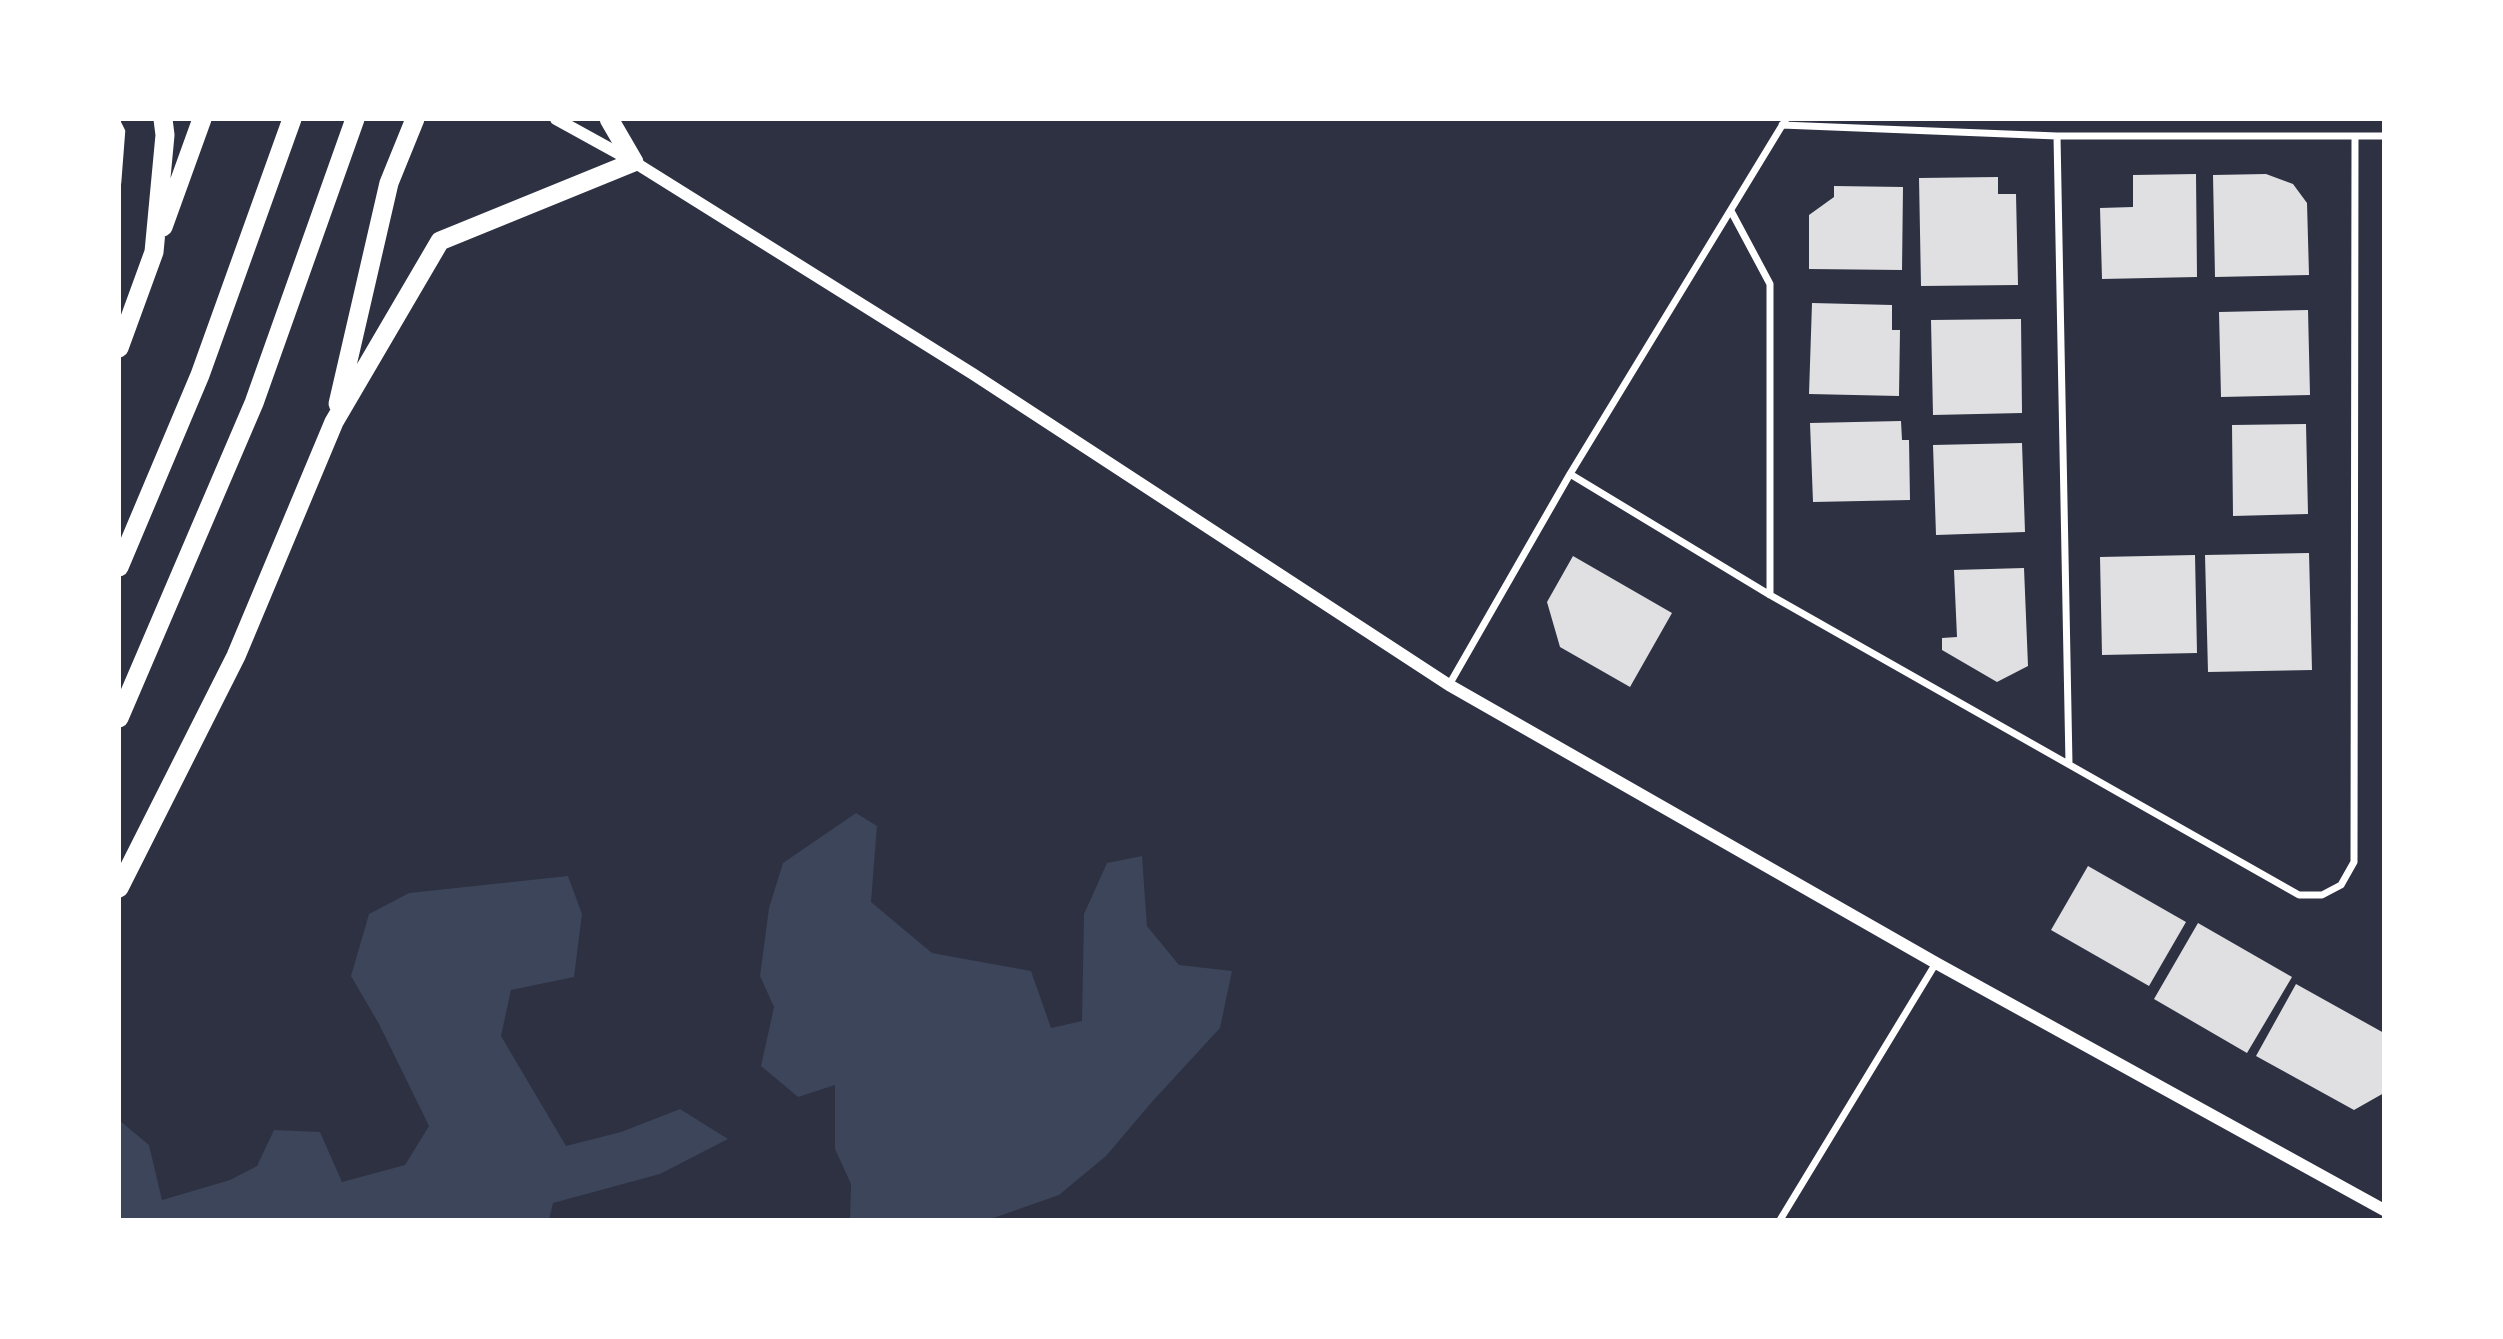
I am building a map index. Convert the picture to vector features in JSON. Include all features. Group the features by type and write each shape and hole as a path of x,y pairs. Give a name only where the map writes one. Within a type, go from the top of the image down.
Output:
{"highway":[{"path":"154,252 165,135 163,119"},
{"path":"119,348 202,119"},
{"path":"119,567 200,375 292,119"},
{"path":"119,719 254,403 355,119"},
{"path":"334,422 389,183 415,119"},
{"path":"119,888 236,656 334,422 440,241 634,162 609,119"}],"street":[{"path":"556,119 634,162 973,374 1449,685 1936,963 2384,1210"},
{"path":"1449,685 1570,474 1784,122 2057,136 2384,136"},
{"path":"2057,136 2069,764"},
{"path":"1570,474 1770,595 2299,895 2322,895 2341,885 2354,862 2355,136"},
{"path":"1731,211 1770,284 1770,595"},
{"path":"1780,1220 1936,963"}],"path":[{"path":"119,123 122,131 119,183"}],"shaded area":[{"path":"856,813 877,826 871,902 932,953 1031,971 1051,1028 1082,1021 1084,914 1107,863 1142,856 1147,926 1179,965 1232,971 1220,1028 1106,1156 1059,1195 988,1220 850,1220 851,1184 835,1149 835,1085 798,1097 761,1066 774,1007 760,976 769,908 783,863"},
{"path":"568,876 582,914 574,977 511,990 501,1036 566,1146 621,1132 680,1109 728,1139 660,1174 553,1203 549,1220 119,1220 119,1120 149,1145 162,1200 230,1180 257,1166 274,1130 320,1132 342,1182 405,1165 429,1126 379,1024 351,976 369,914 409,893"}],"building":[{"path":"2196,174 2197,277 2102,279 2100,208 2133,207 2133,175"},
{"path":"2266,174 2293,184 2307,203 2309,275 2215,277 2213,175"},
{"path":"1998,177 1998,194 2016,194 2018,285 1921,286 1919,178"},
{"path":"1834,186 1903,187 1902,270 1809,269 1809,215 1834,197"},
{"path":"1812,303 1892,305 1892,330 1900,330 1899,396 1809,394"},
{"path":"2308,310 2310,395 2221,397 2219,312"},
{"path":"2021,319 2022,413 1933,415 1931,320"},
{"path":"1901,421 1902,440 1909,440 1910,500 1813,502 1810,423"},
{"path":"2306,424 2308,514 2233,516 2232,425"},
{"path":"2022,443 2025,532 1936,535 1933,445"},
{"path":"2309,553 2312,670 2208,672 2205,555"},
{"path":"2195,555 2197,653 2102,655 2100,557"},
{"path":"1573,556 1672,613 1630,687 1560,647 1547,602"},
{"path":"2024,568 2028,666 1997,682 1942,650 1942,638 1957,637 1954,570"},
{"path":"2088,866 2186,922 2149,986 2051,930"},
{"path":"2198,923 2292,977 2247,1053 2154,999"},
{"path":"2296,984 2384,1033 2384,1093 2354,1110 2256,1056"}]}
